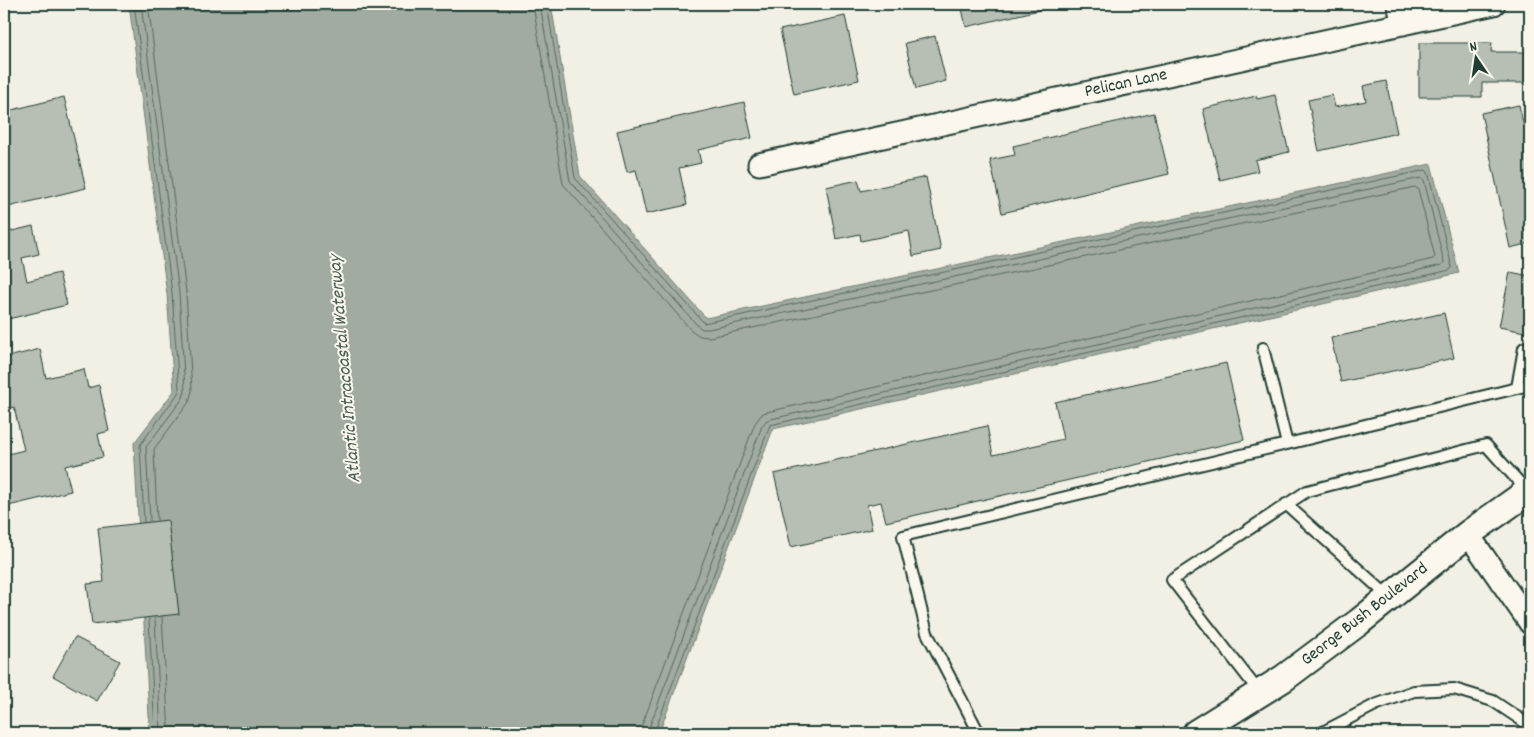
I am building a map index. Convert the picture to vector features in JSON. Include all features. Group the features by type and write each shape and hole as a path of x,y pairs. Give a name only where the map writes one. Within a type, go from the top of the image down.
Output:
{"street":[{"name":"Pelican Lane","path":"759,164 1400,14 1494,4"},
{"name":"George Bush Boulevard","path":"1196,733 1284,678 1468,534 1529,491"},
{"path":"1468,534 1530,623"}],"lane":[{"path":"1263,348 1287,444"},
{"path":"1517,388 1524,348"},
{"path":"979,733 927,633 903,536 1530,385"},
{"path":"1260,693 1172,580 1306,491 1486,445 1529,491"},
{"path":"1286,504 1389,597"},
{"path":"1321,733 1376,705 1414,691 1454,689 1493,701 1526,723 1530,729"}],"water":[{"name":"Atlantic Intracoastal Waterway","path":"129,4 551,4 580,176 706,318 1431,164 1459,273 773,429 659,733 150,733 134,443 174,391 167,294"}],"building":[{"path":"961,4 1065,4 966,27"},
{"path":"845,16 859,80 794,94 780,30"},
{"path":"935,36 946,81 916,89 905,43"},
{"path":"1419,43 1492,43 1491,52 1530,52 1530,83 1482,83 1482,97 1419,97"},
{"path":"1386,81 1397,133 1319,151 1308,100 1332,95 1335,107 1366,101 1363,86"},
{"path":"1275,95 1289,152 1255,160 1258,171 1220,180 1203,109 1256,96 1257,99"},
{"path":"64,97 86,188 4,208 4,182 9,180 6,168 4,169 4,112"},
{"path":"744,102 752,138 698,150 701,163 679,168 687,205 646,214 636,170 627,172 617,131"},
{"path":"1519,105 1524,127 1530,125 1530,243 1510,248 1481,113"},
{"path":"1154,113 1169,174 1002,213 990,160 1015,155 1013,146"},
{"path":"926,177 941,250 913,256 909,231 861,241 860,234 836,239 826,187 858,180 861,191"},
{"path":"33,226 39,254 22,258 27,281 59,273 67,305 4,320 4,233"},
{"path":"1510,272 1530,276 1530,333 1499,327"},
{"path":"1444,313 1454,358 1341,382 1331,338"},
{"path":"40,349 46,378 84,369 88,388 99,385 109,431 98,434 103,457 65,466 71,491 4,507 4,455 24,450 14,407 4,410 4,358"},
{"path":"1226,363 1244,440 886,522 881,502 867,505 872,529 791,547 774,474 987,426 993,455 1063,439 1055,402"},
{"path":"168,520 179,614 92,624 87,584 104,582 98,528"},
{"path":"75,637 120,661 97,701 53,676"}]}
